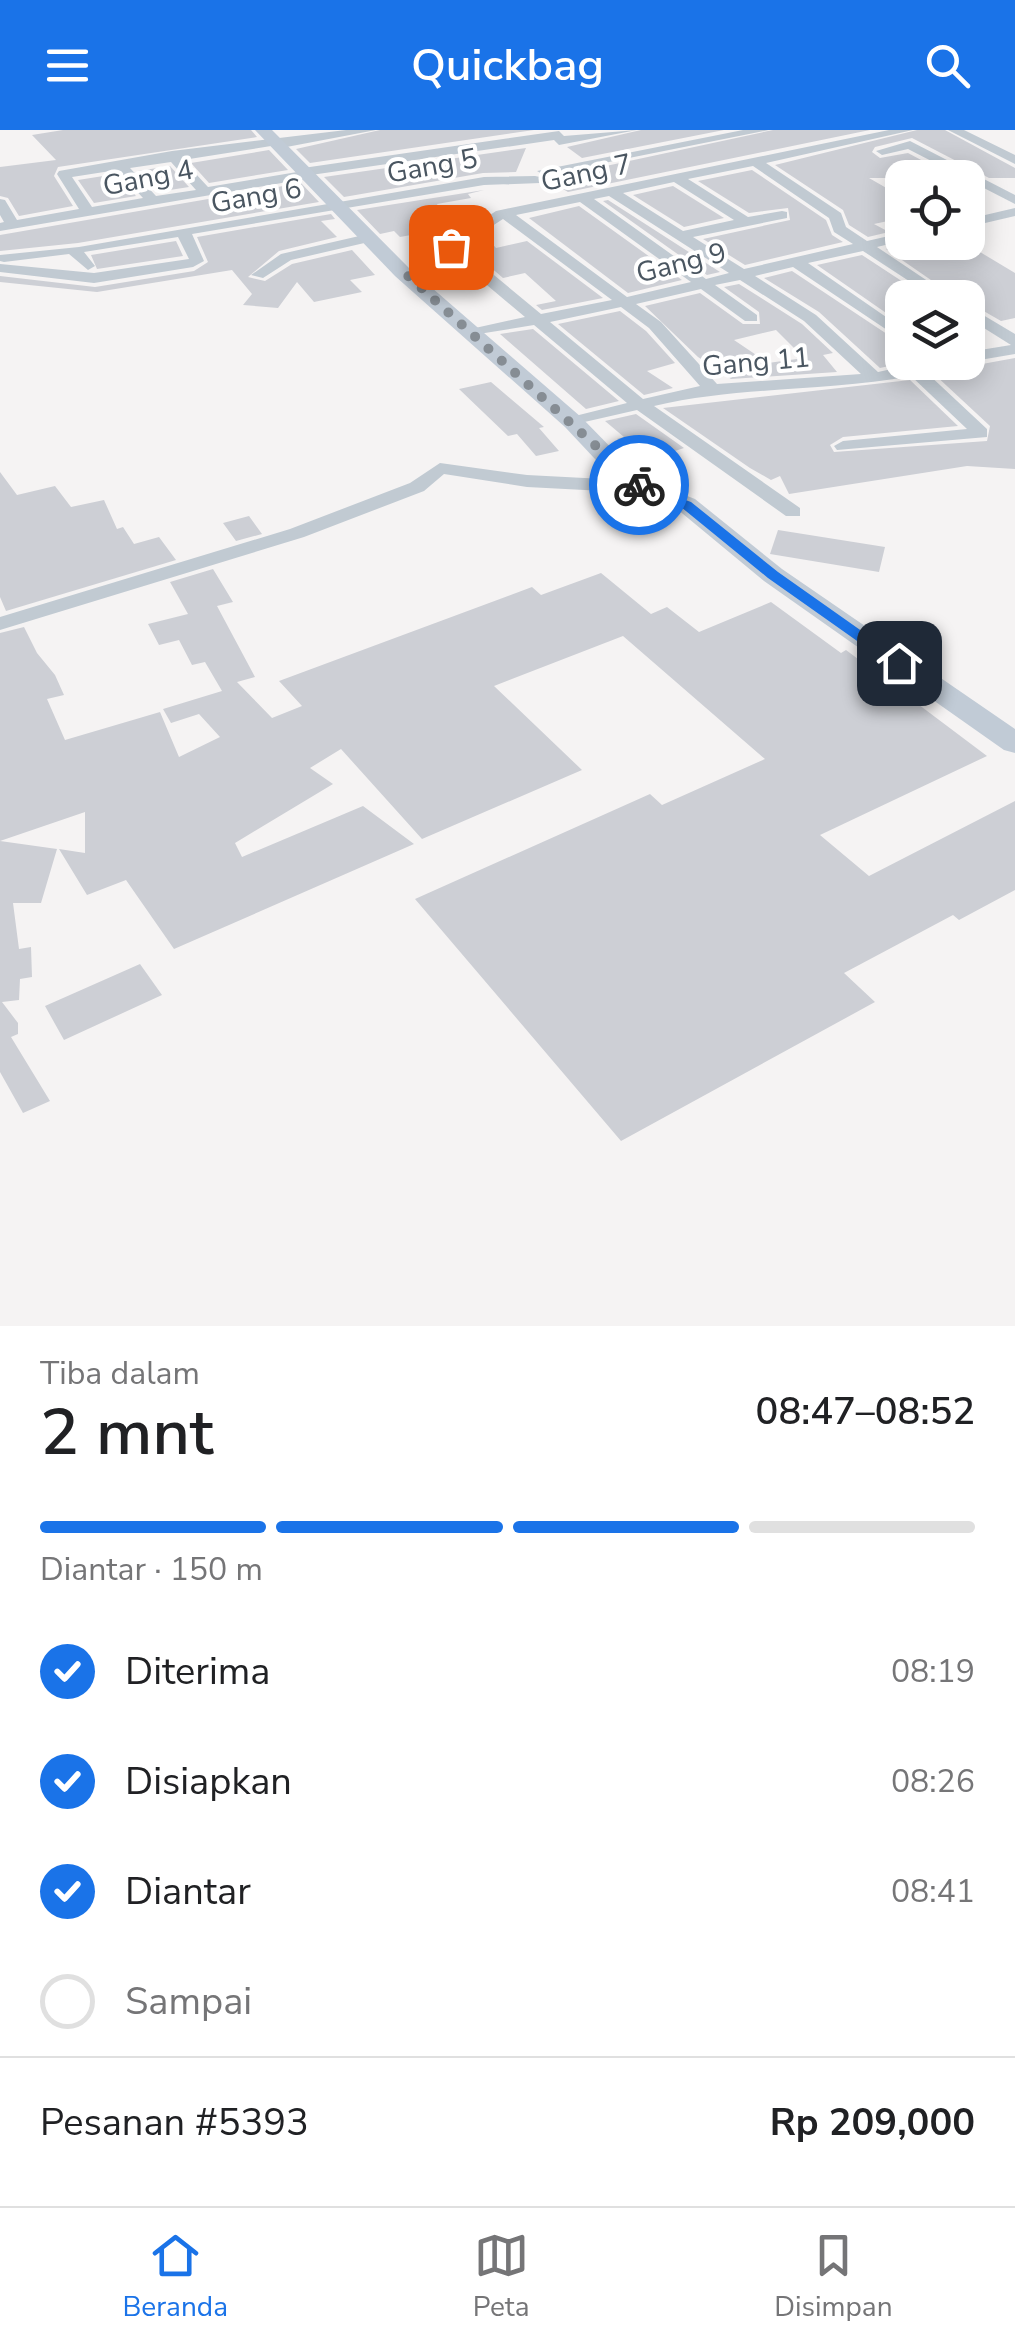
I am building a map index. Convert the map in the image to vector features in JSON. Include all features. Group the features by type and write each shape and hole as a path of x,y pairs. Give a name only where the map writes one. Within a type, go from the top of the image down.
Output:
{"main road":[{"path":"271,139 368,238 573,422 619,470 642,487 686,504 773,575 1015,743"}],"street":[{"path":"89,214 64,174 271,139 370,130"},
{"name":"Gang 4","path":"6,226 304,174 559,135 631,130"},
{"name":"Gang 5","path":"336,206 484,181 540,176 763,130"},
{"name":"Gang 7","path":"407,275 503,214 907,130"},
{"path":"954,130 1015,160"},
{"path":"559,135 540,176 503,214 625,302 671,341 712,389"},
{"path":"791,154 812,164 910,145 1015,200"},
{"path":"172,156 206,192"},
{"path":"757,162 836,216 840,230 861,246 917,280"},
{"path":"118,163 152,200"},
{"path":"678,178 746,222"},
{"path":"613,192 810,318 874,377"},
{"path":"584,198 750,318"},
{"path":"0,203 6,226"},
{"name":"Gang 6","path":"0,259 184,234 336,206"},
{"path":"985,219 1015,212"},
{"path":"678,236 782,215"},
{"path":"70,216 79,249 94,278"},
{"path":"0,268 94,278 195,262 184,234"},
{"name":"Gang 6","path":"258,275 294,254 368,238"},
{"name":"Gang 9","path":"472,332 540,321 885,241"},
{"path":"451,247 642,405 794,512"},
{"path":"793,260 885,323"},
{"path":"985,322 1015,341"},
{"path":"985,354 1015,350"},
{"name":"Gang 11","path":"573,422 712,389 885,376"},
{"path":"842,446 981,433 925,380"},
{"path":"1,622 297,533 418,487 440,468 527,481 642,487"}],"building":[{"path":"63,130 251,130 257,137 58,167 54,176 73,206 19,216 8,198 0,196 0,167 56,160 32,135"},
{"path":"380,130 534,130 310,163 296,149"},
{"path":"641,130 724,130 582,158 567,147"},
{"path":"773,130 870,130 568,192 556,185 574,181 564,175"},
{"path":"917,130 945,130 1015,168 1015,178 989,178 985,176 985,160 954,160 912,138 875,147 872,152 880,158 908,153 921,160 885,160 885,178 869,178 885,187 885,222 874,224 885,233 868,237 849,225 843,210 775,165"},
{"path":"526,148 516,172 483,173 344,197 324,177"},
{"path":"269,150 288,170 209,183 191,163"},
{"path":"170,166 189,187 157,192 138,171"},
{"path":"752,170 826,220 832,235 843,242 745,265 703,239 790,220 788,208 749,213 698,181"},
{"path":"116,174 136,196 94,203 78,180"},
{"path":"301,183 319,202 78,243 0,251 0,235"},
{"path":"673,186 724,218 684,227 633,195"},
{"path":"484,190 468,194 471,198 437,204 450,228 400,237 394,231 380,234 357,210"},
{"path":"608,200 720,272 707,275 603,201"},
{"path":"579,206 682,280 628,293 529,218"},
{"path":"331,214 335,219 321,221 337,237 279,251 248,277 265,281 292,264 352,250 375,275 350,280 362,292 314,302 297,282 278,308 243,305 252,294 232,270 97,292 0,282 0,276 95,287 194,271 208,262 197,237"},
{"path":"485,236 496,248 527,241 603,298 542,310 536,305 556,301 525,273 503,278 467,247"},
{"path":"176,241 183,256 97,269 91,255"},
{"path":"862,255 900,280 885,280 885,312 817,265"},
{"path":"985,255 1015,273 1015,318 1001,321 985,312 985,280 931,280 902,260 985,260"},
{"path":"792,271 885,333 885,367 880,368 819,312 764,278"},
{"path":"739,284 802,324 833,353 823,355 837,372 731,379 698,357 645,306 700,293 743,324 760,324 759,312 724,287","holes":["776,330 804,358 768,363 734,340"]},
{"path":"620,311 646,331 675,363 647,371 673,388 644,395 558,324"},
{"path":"533,329 619,401 586,409 500,334"},
{"path":"1015,358 1015,469 967,466 789,494 780,476 771,480 750,468 663,408 910,380 958,426 843,437 830,445 834,452 987,441 990,426 941,380 985,380 985,363"},
{"path":"491,382 544,427 539,428 559,451 536,456 517,434 508,436 459,389"},
{"path":"636,414 684,448 645,461 617,439 624,437 605,421"},
{"path":"0,472 17,495 55,486 71,507 104,500 117,529 123,527 134,544 159,537 176,560 6,611 0,597"},
{"path":"249,516 262,534 236,541 223,523"},
{"path":"778,530 885,547 879,572 770,554"},
{"path":"213,569 233,602 217,606 255,677 237,682 272,718 302,706 279,681 532,587 541,595 601,573 651,614 667,607 699,632 771,602 841,653 846,650 987,756 820,835 869,876 1015,801 1015,890 959,920 953,915 844,973 875,1002 621,1141 415,899 650,794 662,805 765,759 623,636 494,686 582,770 422,839 341,749 310,768 333,784 235,843 242,857 363,806 414,844 174,949 126,880 87,895 59,849 85,853 85,812 0,841 0,633 24,627 37,653 55,675 64,695 47,699 65,740 160,712 179,757 220,737 199,714 171,723 163,709 222,691 205,662 192,665 179,640 159,645 148,624 188,614 170,582"},
{"path":"0,841 57,849 41,903 13,903 19,949 31,947 32,977 20,979 19,1000 2,1002 18,1023 18,1034 11,1037 50,1101 23,1113 0,1072"},
{"path":"140,964 162,995 64,1040 45,1006"}],"way so far":[{"path":"451,247 407,275 639,485"}],"route":[{"path":"639,485 686,504 773,575 899,663"}]}
